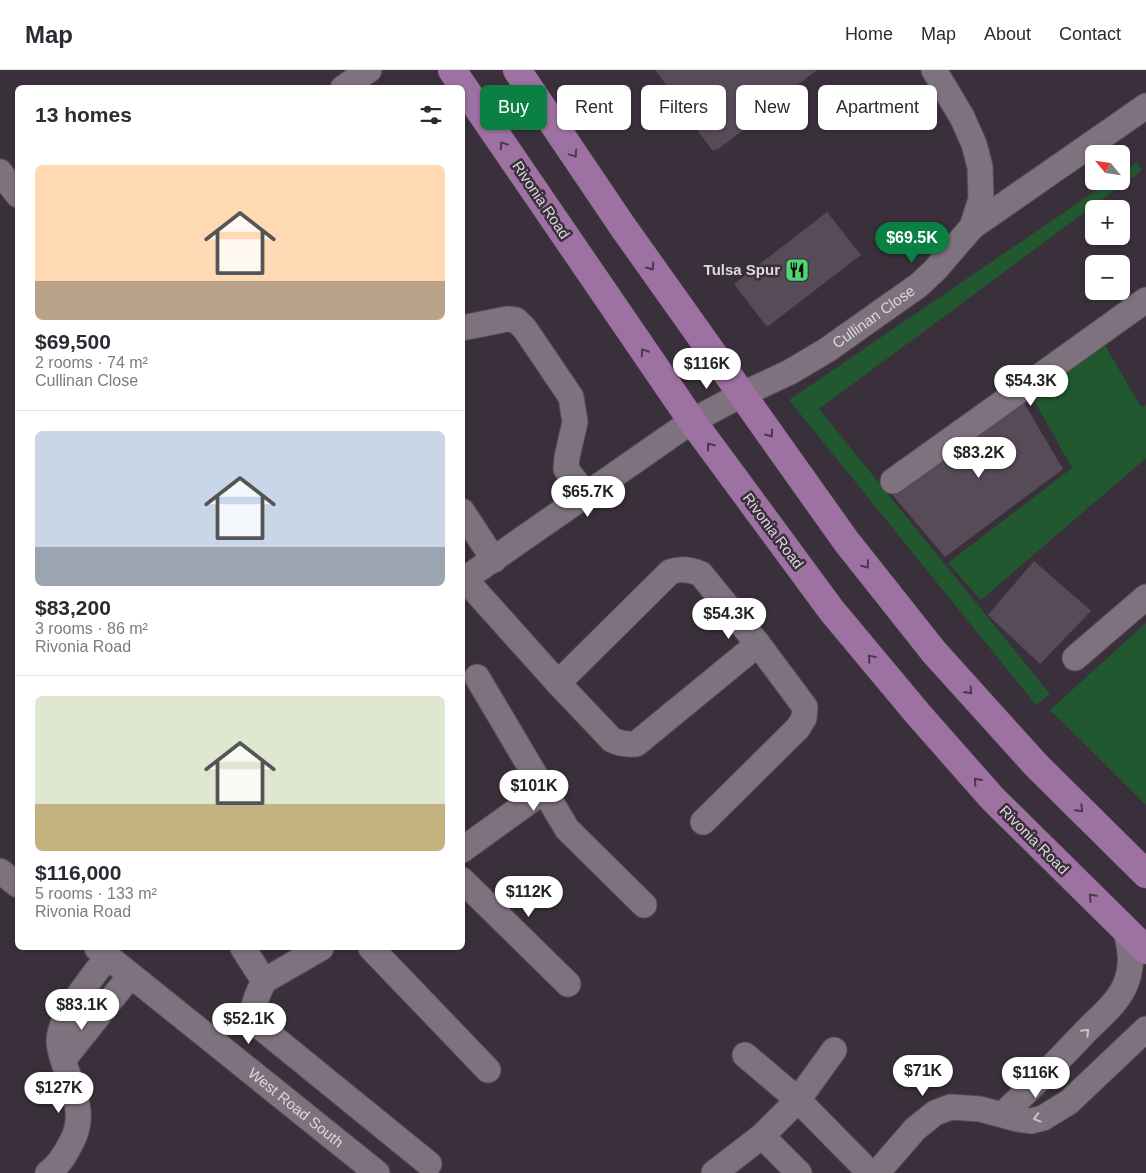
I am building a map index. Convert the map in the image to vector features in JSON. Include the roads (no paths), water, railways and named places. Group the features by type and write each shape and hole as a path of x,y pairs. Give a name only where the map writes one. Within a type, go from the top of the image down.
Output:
{"main road":[{"name":"Rivonia Road","path":"452,70 462,85"},
{"path":"517,70 623,227 846,541 934,652 1036,765 1146,874"},
{"name":"Rivonia Road","path":"465,89 692,421 832,612 992,798 1146,950"}],"street":[{"path":"348,85 370,70"},
{"name":"Cullinan Close","path":"465,578 692,421 790,372 826,350 919,285 935,270 972,227 981,199 980,167 974,144 962,117 934,70"},
{"path":"972,227 1146,106"},
{"path":"0,172 15,191"},
{"path":"894,481 1146,300"},
{"path":"465,327 507,319 516,320 525,329 571,397 575,422 566,469 586,495"},
{"path":"465,516 494,560"},
{"path":"558,683 670,572 692,569 701,574 758,644 805,707 804,718 798,728 703,822"},
{"path":"465,580 558,683 612,740 620,744 636,744 758,644"},
{"path":"1075,658 1146,597"},
{"path":"477,678 567,828 644,905"},
{"path":"465,849 545,790"},
{"path":"465,883 568,984"},
{"path":"1003,1114 1052,1067 1117,999 1127,982 1130,968 1130,953 1126,931"},
{"path":"244,950 264,981"},
{"path":"318,950 264,981 254,1005 253,1015 258,1025 429,1164"},
{"path":"373,950 488,1070"},
{"path":"48,1173 57,1166 67,1152 79,1124 79,1109 59,1042 61,1028 102,952"},
{"name":"West Road South","path":"102,952 377,1173"},
{"path":"63,1060 130,976"},
{"path":"877,1173 915,1129 935,1113 951,1107 980,1109 1031,1121 1043,1118 1069,1102 1146,1029"},
{"path":"714,1173 762,1136 798,1100 834,1050"},
{"path":"745,1055 798,1100 870,1173"},
{"path":"762,1136 799,1173"}],"place":[{"name":"Tulsa Spur","path":"797,270"}]}
